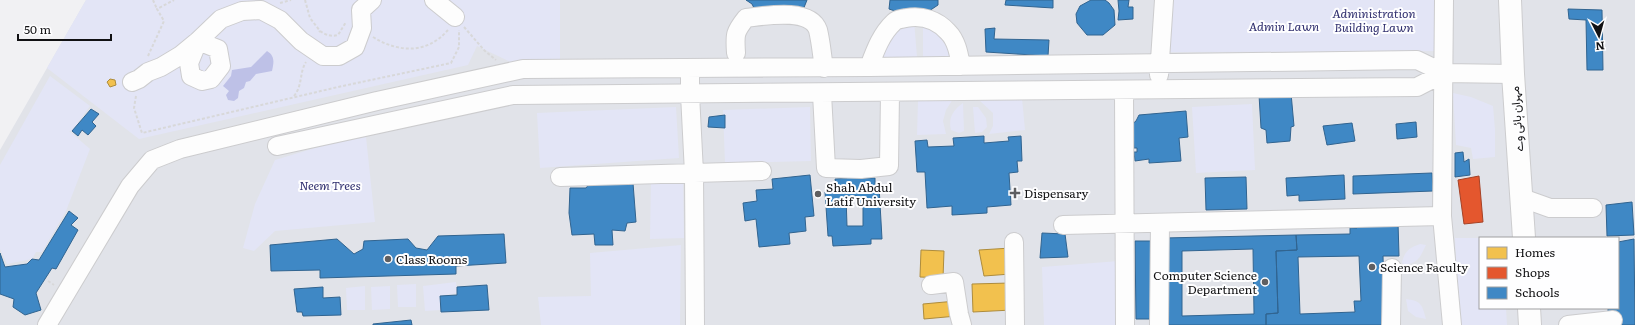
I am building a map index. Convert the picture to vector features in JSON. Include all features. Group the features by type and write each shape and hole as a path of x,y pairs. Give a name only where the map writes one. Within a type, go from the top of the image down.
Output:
{"main road":[{"name":"مہران ہائی وے","path":"1510,0 1513,74 1524,237"},
{"path":"1529,309 1530,325"}],"street":[{"path":"135,81 148,72 161,67 181,55 198,41 220,19 242,11 261,10 280,20 323,56 339,56 355,48 354,24 362,10 372,0"},
{"path":"434,0 457,19"},
{"path":"1159,90 1159,64 1164,0"},
{"path":"1444,0 1442,216 1452,325"},
{"path":"736,54 735,38 737,29 746,18 792,15 809,19 815,24 818,30 824,68"},
{"path":"869,67 884,33 896,21 914,16 923,17 932,21 948,32 957,48 961,66"},
{"path":"47,325 130,186 152,160 180,149 377,101 523,69 824,68 1417,60 1444,73 1513,74"},
{"path":"690,68 694,173 695,325"},
{"path":"277,146 513,95 822,94 1417,87 1444,73"},
{"path":"1124,90 1125,325"},
{"path":"822,94 826,168 861,169 889,166 890,93"},
{"path":"377,101 381,124"},
{"path":"560,177 762,171"},
{"path":"1522,198 1550,208 1592,208"},
{"path":"1063,225 1442,216"},
{"path":"1160,223 1160,325"},
{"path":"1014,242 1015,325"},
{"path":"1391,325 1392,268"},
{"path":"931,285 954,282 962,325"},
{"path":"1568,325 1613,320"}],"path":[{"path":"153,0 164,21 135,81 134,108 142,133 293,97 451,63 459,47 457,19"},
{"path":"157,9 174,0"},
{"path":"305,0 310,18 320,31 326,35 338,35 342,29 354,24 378,40 398,49 426,47 440,40 457,19"},
{"path":"457,19 485,51 499,63"},
{"path":"293,97 299,89 310,46 320,31"}],"shaded area":[{"name":"Shah Abdul Latif University","path":"86,0 1635,0 1635,325 0,325 0,150"}],"green space":[{"path":"86,0 560,0 560,64 521,67 477,46 468,65 139,139 47,68"},
{"name":"Admin Lawn","path":"1173,0 1448,0 1448,51 1169,52"},
{"path":"923,17 949,32 956,57 923,57"},
{"path":"914,20 917,57 878,57 896,21"},
{"path":"50,76 90,106 72,131 69,131 90,149 66,211 42,252 36,252 32,259 7,264 0,249 0,165"},
{"path":"1453,93 1471,97 1493,106 1495,157 1473,159 1471,148 1456,145"},
{"path":"1022,98 1025,130 989,134 993,126 993,113 979,100"},
{"path":"953,99 946,110 943,121 946,134 917,135 918,101"},
{"path":"963,103 964,131 959,133 951,130 950,122 956,108"},
{"path":"1252,104 1255,170 1196,173 1192,107"},
{"path":"676,107 679,158 540,168 537,113"},
{"path":"810,107 811,161 725,163 723,110"},
{"path":"973,107 978,107 986,118 987,127 982,132 975,133"},
{"name":"Neem Trees","path":"366,137 375,222 275,231 254,251 243,248 255,204 275,160 325,145"},
{"path":"651,179 683,181 684,238 650,239"},
{"path":"1455,238 1479,238 1479,309 1506,309 1507,325 1459,325"},
{"path":"1420,244 1426,245 1418,259 1413,263 1404,265 1402,262 1406,253 1413,247"},
{"path":"681,245 680,325 541,325 538,297 591,296 590,253"},
{"path":"1119,261 1121,325 1044,325 1042,267"},
{"path":"456,282 457,293 440,296 441,310 425,311 423,286"},
{"path":"416,284 416,307 398,307 397,285"},
{"path":"365,286 365,310 347,310 346,288"},
{"path":"390,286 390,309 372,310 371,287"},
{"path":"1406,299 1418,302 1420,304 1426,319 1416,317 1408,311"}],"water":[{"path":"267,51 273,60 272,71 256,74 250,81 246,82 244,88 239,91 238,98 234,101 228,100 226,95 229,91 223,86 231,76 232,70 251,67"}],"building: Homes":[{"path":"110,79 115,80 116,85 110,87 107,82"},
{"path":"1011,248 1011,274 984,276 979,250"},
{"path":"921,250 944,251 943,278 920,277"},
{"path":"1010,283 1012,310 973,312 972,284"},
{"path":"956,301 957,316 924,319 923,304"}],"building: Shops":[{"path":"1479,176 1483,222 1464,224 1458,180"}],"building: Schools":[{"path":"746,0 807,0 803,10 755,10 752,4"},
{"path":"890,0 938,0 938,5 929,11 901,13 889,9"},
{"path":"1006,0 1053,0 1053,8 1005,5"},
{"path":"1091,0 1105,0 1114,10 1115,25 1103,35 1087,35 1077,23 1076,14 1080,6"},
{"path":"1118,0 1129,0 1128,7 1133,7 1133,19 1118,20"},
{"path":"1568,9 1602,10 1603,70 1587,70 1586,20 1569,19"},
{"path":"995,28 994,39 1049,40 1048,56 986,52 985,29"},
{"path":"1291,93 1294,126 1291,127 1290,141 1267,143 1266,130 1261,128 1259,95"},
{"path":"91,109 99,114 92,122 96,126 88,135 82,130 78,136 72,131"},
{"path":"1186,111 1188,137 1179,138 1181,161 1149,163 1149,159 1135,161 1134,152 1137,152 1137,148 1134,148 1133,134 1130,134 1131,125 1136,121 1139,115"},
{"path":"725,115 725,128 708,127 709,117"},
{"path":"1416,122 1417,137 1397,139 1396,124"},
{"path":"1352,123 1355,141 1327,145 1323,126"},
{"path":"984,136 984,143 1009,141 1008,137 1021,136 1022,161 1017,161 1018,172 1009,173 1011,205 987,207 987,213 952,215 952,206 927,208 925,172 917,172 915,141 927,140 928,147 954,146 953,138"},
{"path":"1463,152 1464,162 1469,159 1470,175 1455,177 1455,153"},
{"path":"1432,173 1433,191 1353,194 1353,176"},
{"path":"862,174 863,178 875,178 875,186 879,186 882,239 871,239 871,244 833,246 832,236 828,236 825,192 831,191 831,184 836,184 835,179 847,178 847,175","holes":["846,196 857,196 858,207 863,207 863,226 847,226"]},
{"path":"810,175 814,216 805,217 806,231 789,233 790,244 759,247 756,219 745,221 743,203 757,201 756,190 773,189 772,179"},
{"path":"1344,175 1345,199 1299,201 1299,195 1287,196 1286,178"},
{"path":"1246,177 1247,209 1206,210 1205,178"},
{"path":"590,183 633,183 636,222 627,223 625,231 612,230 613,245 595,245 594,234 572,235 569,213 570,188 586,188"},
{"path":"1632,202 1634,235 1607,236 1606,205"},
{"path":"69,211 78,218 71,225 78,230 56,269 52,268 36,293 41,310 25,315 13,307 14,299 0,294 0,253 5,267 27,264 32,259 39,260"},
{"name":"Science Faculty","path":"1398,222 1399,256 1383,256 1385,325 1266,325 1266,314 1278,313 1276,251 1297,250 1296,235 1350,234 1350,228 1357,228 1357,223","holes":["1359,256 1361,301 1354,301 1355,312 1300,314 1298,257"]},
{"path":"1042,233 1065,234 1068,257 1040,258"},
{"name":"Class Rooms","path":"504,234 506,263 456,266 456,274 320,278 320,270 271,271 270,245 337,239 354,254 363,249 364,241 408,239 416,248 427,250 438,236"},
{"name":"Computer Science Department","path":"1296,235 1297,250 1276,251 1278,313 1266,314 1266,325 1164,325 1164,238","holes":["1253,249 1254,314 1182,316 1182,251"]},
{"path":"1634,239 1635,325 1618,325 1608,318 1608,309 1619,309 1619,242"},
{"path":"1135,241 1155,241 1156,319 1136,319"},
{"path":"487,285 489,310 441,312 440,296 457,295 457,287"},
{"path":"323,287 323,298 340,297 341,315 303,316 302,312 297,312 294,289"},
{"path":"411,320 412,325 373,325 373,324"}],"place":[{"name":"Dispensary","path":"1015,193"},
{"name":"Shah Abdul Latif University","path":"818,194"},
{"name":"Class Rooms","path":"388,259"},
{"name":"Science Faculty","path":"1372,267"},
{"name":"Computer Science Department","path":"1265,282"}],"park label":[{"name":"Administration Building Lawn","path":"1374,20"}]}
